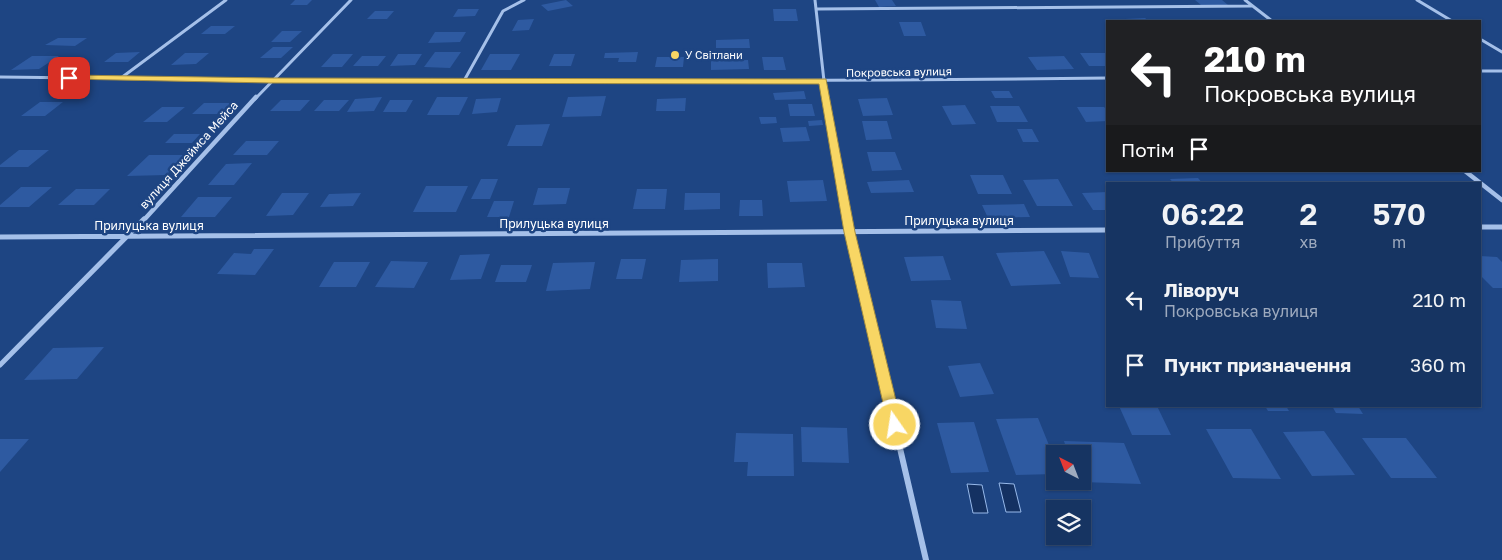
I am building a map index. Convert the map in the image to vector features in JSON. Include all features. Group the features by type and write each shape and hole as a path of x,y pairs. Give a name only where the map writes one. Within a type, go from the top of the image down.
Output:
{"street":[{"path":"121,78 226,0"},
{"name":"вулиця Джеймса Мейса","path":"0,365 129,236 271,80 351,0"},
{"path":"464,79 503,11 524,0"},
{"path":"815,0 823,81 850,232 926,560"},
{"path":"1244,0 1271,20"},
{"path":"1417,0 1450,20"},
{"path":"817,9 1252,6"},
{"path":"1481,39 1502,52"},
{"path":"1481,72 1502,71"},
{"name":"Покровська вулиця","path":"0,77 271,80 823,81 1106,78"},
{"path":"1466,172 1479,182"},
{"path":"1481,184 1502,200"},
{"path":"1481,227 1502,227"},
{"name":"Прилуцька вулиця","path":"0,237 1106,230"}],"water":[{"path":"999,483 1014,484 1021,512 1006,512"},
{"path":"967,484 982,485 988,513 973,513"}],"building":[{"path":"295,0 312,0 307,5 290,5"},
{"path":"566,0 573,6 548,11 541,5"},
{"path":"875,0 892,0 896,6 879,7"},
{"path":"1195,0 1222,0 1228,5 1201,5"},
{"path":"458,9 479,9 475,16 453,17"},
{"path":"773,9 796,9 798,21 774,21"},
{"path":"375,11 394,11 387,19 367,19"},
{"path":"1145,18 1148,20 1126,20 1125,19"},
{"path":"534,19 529,30 512,31 518,20"},
{"path":"899,22 921,22 926,36 904,36"},
{"path":"211,26 235,26 225,34 201,34"},
{"path":"282,31 302,31 290,42 271,42"},
{"path":"435,32 466,32 460,42 428,43"},
{"path":"58,38 87,38 75,46 45,45"},
{"path":"749,39 750,48 716,48 716,40"},
{"path":"273,47 293,47 281,58 260,58"},
{"path":"140,52 128,62 104,62 116,53"},
{"path":"435,52 461,52 450,68 424,67"},
{"path":"638,52 636,62 618,62 619,58 604,58 605,53"},
{"path":"185,53 209,53 196,64 171,65"},
{"path":"1080,53 1106,53 1106,66 1089,66"},
{"path":"333,54 353,54 342,67 321,67"},
{"path":"398,54 422,54 415,65 390,66"},
{"path":"490,54 520,54 511,70 481,70"},
{"path":"554,54 575,54 571,66 549,66"},
{"path":"32,56 59,56 39,69 11,70"},
{"path":"362,56 386,56 378,66 353,66"},
{"path":"1064,56 1074,69 1037,70 1028,57"},
{"path":"657,57 684,57 683,67 655,67"},
{"path":"762,57 783,57 786,70 764,70"},
{"path":"748,60 749,69 711,70 711,61"},
{"path":"804,91 806,99 775,100 773,93"},
{"path":"991,91 1009,91 1013,98 995,98"},
{"path":"606,96 601,116 562,117 568,97"},
{"path":"382,97 374,111 347,112 355,99"},
{"path":"437,97 468,97 459,115 427,115"},
{"path":"501,98 497,112 472,114 476,99"},
{"path":"686,98 685,111 656,111 657,99"},
{"path":"887,98 893,115 863,116 858,99"},
{"path":"281,100 310,100 300,111 270,111"},
{"path":"324,100 349,100 339,111 314,111"},
{"path":"390,100 413,100 406,112 383,112"},
{"path":"40,102 63,102 45,116 21,116"},
{"path":"204,103 236,103 225,114 192,114"},
{"path":"788,104 812,104 815,116 790,116"},
{"path":"965,105 976,124 952,125 942,106"},
{"path":"990,106 1019,106 1028,122 997,122"},
{"path":"162,107 185,107 167,122 143,122"},
{"path":"1077,107 1104,107 1106,109 1106,121 1086,122"},
{"path":"759,117 776,117 777,123 761,124"},
{"path":"822,120 823,125 809,126 808,121"},
{"path":"862,121 887,121 892,139 866,140"},
{"path":"550,124 542,146 507,146 516,125"},
{"path":"806,127 810,141 783,142 780,128"},
{"path":"1017,129 1032,129 1039,142 1023,142"},
{"path":"174,134 200,134 192,143 165,143"},
{"path":"246,141 279,141 267,155 233,155"},
{"path":"19,150 49,150 28,167 0,167"},
{"path":"867,152 895,152 902,170 872,171"},
{"path":"149,155 186,155 166,175 127,176"},
{"path":"252,163 234,185 208,185 226,164"},
{"path":"970,175 1003,175 1012,194 978,194"},
{"path":"1198,178 1201,182 1172,182 1170,179"},
{"path":"481,179 498,179 490,199 471,199"},
{"path":"1058,179 1073,206 1037,206 1023,180"},
{"path":"823,180 827,201 790,202 787,181"},
{"path":"909,180 914,192 871,193 867,182"},
{"path":"426,186 468,186 456,212 413,212"},
{"path":"21,187 52,187 29,207 0,207"},
{"path":"538,188 570,188 566,204 533,205"},
{"path":"76,189 110,189 94,205 58,205"},
{"path":"637,189 667,189 665,209 633,209"},
{"path":"1106,192 1106,210 1093,210 1082,193"},
{"path":"282,193 309,193 293,215 266,216"},
{"path":"361,193 353,206 320,207 329,194"},
{"path":"685,193 720,193 720,209 684,210"},
{"path":"198,197 232,197 215,217 181,217"},
{"path":"740,200 762,200 763,216 739,216"},
{"path":"494,201 514,201 509,217 487,217"},
{"path":"1024,204 1030,217 988,218 982,205"},
{"path":"254,249 274,249 255,275 217,274 234,253 251,254"},
{"path":"1044,251 1061,284 1011,286 996,253"},
{"path":"1061,251 1089,253 1099,278 1070,277"},
{"path":"490,254 481,279 450,280 460,255"},
{"path":"943,256 951,280 911,281 904,257"},
{"path":"1481,256 1497,257 1502,262 1502,288 1493,288 1481,276"},
{"path":"621,259 646,259 642,279 616,279"},
{"path":"718,259 718,281 679,282 681,260"},
{"path":"391,261 428,262 414,288 375,287"},
{"path":"334,262 370,262 356,287 319,287"},
{"path":"595,262 590,289 546,291 553,263"},
{"path":"767,263 802,263 805,287 768,288"},
{"path":"501,265 532,265 526,282 495,282"},
{"path":"931,300 961,301 967,329 936,328"},
{"path":"104,347 77,379 24,380 53,348"},
{"path":"980,363 994,394 960,397 948,366"},
{"path":"1119,407 1157,407 1171,435 1132,435"},
{"path":"1266,407 1287,407 1289,411 1268,411"},
{"path":"1333,407 1359,407 1363,414 1336,413"},
{"path":"1038,418 1049,445 1046,445 1046,474 1016,475 996,419"},
{"path":"974,422 989,472 951,473 937,423"},
{"path":"801,427 847,428 849,463 802,462"},
{"path":"1206,429 1251,429 1281,479 1233,478"},
{"path":"1324,431 1355,475 1312,476 1283,432"},
{"path":"736,433 793,434 794,476 747,476 748,462 734,462"},
{"path":"1362,438 1406,438 1437,478 1391,478"},
{"path":"0,439 29,439 0,472"},
{"path":"1064,441 1124,443 1141,484 1091,482 1091,445 1065,445"}],"place":[{"name":"У Світлани","path":"675,55"}],"route":[{"path":"69,78 823,81 850,232 895,425"}]}
